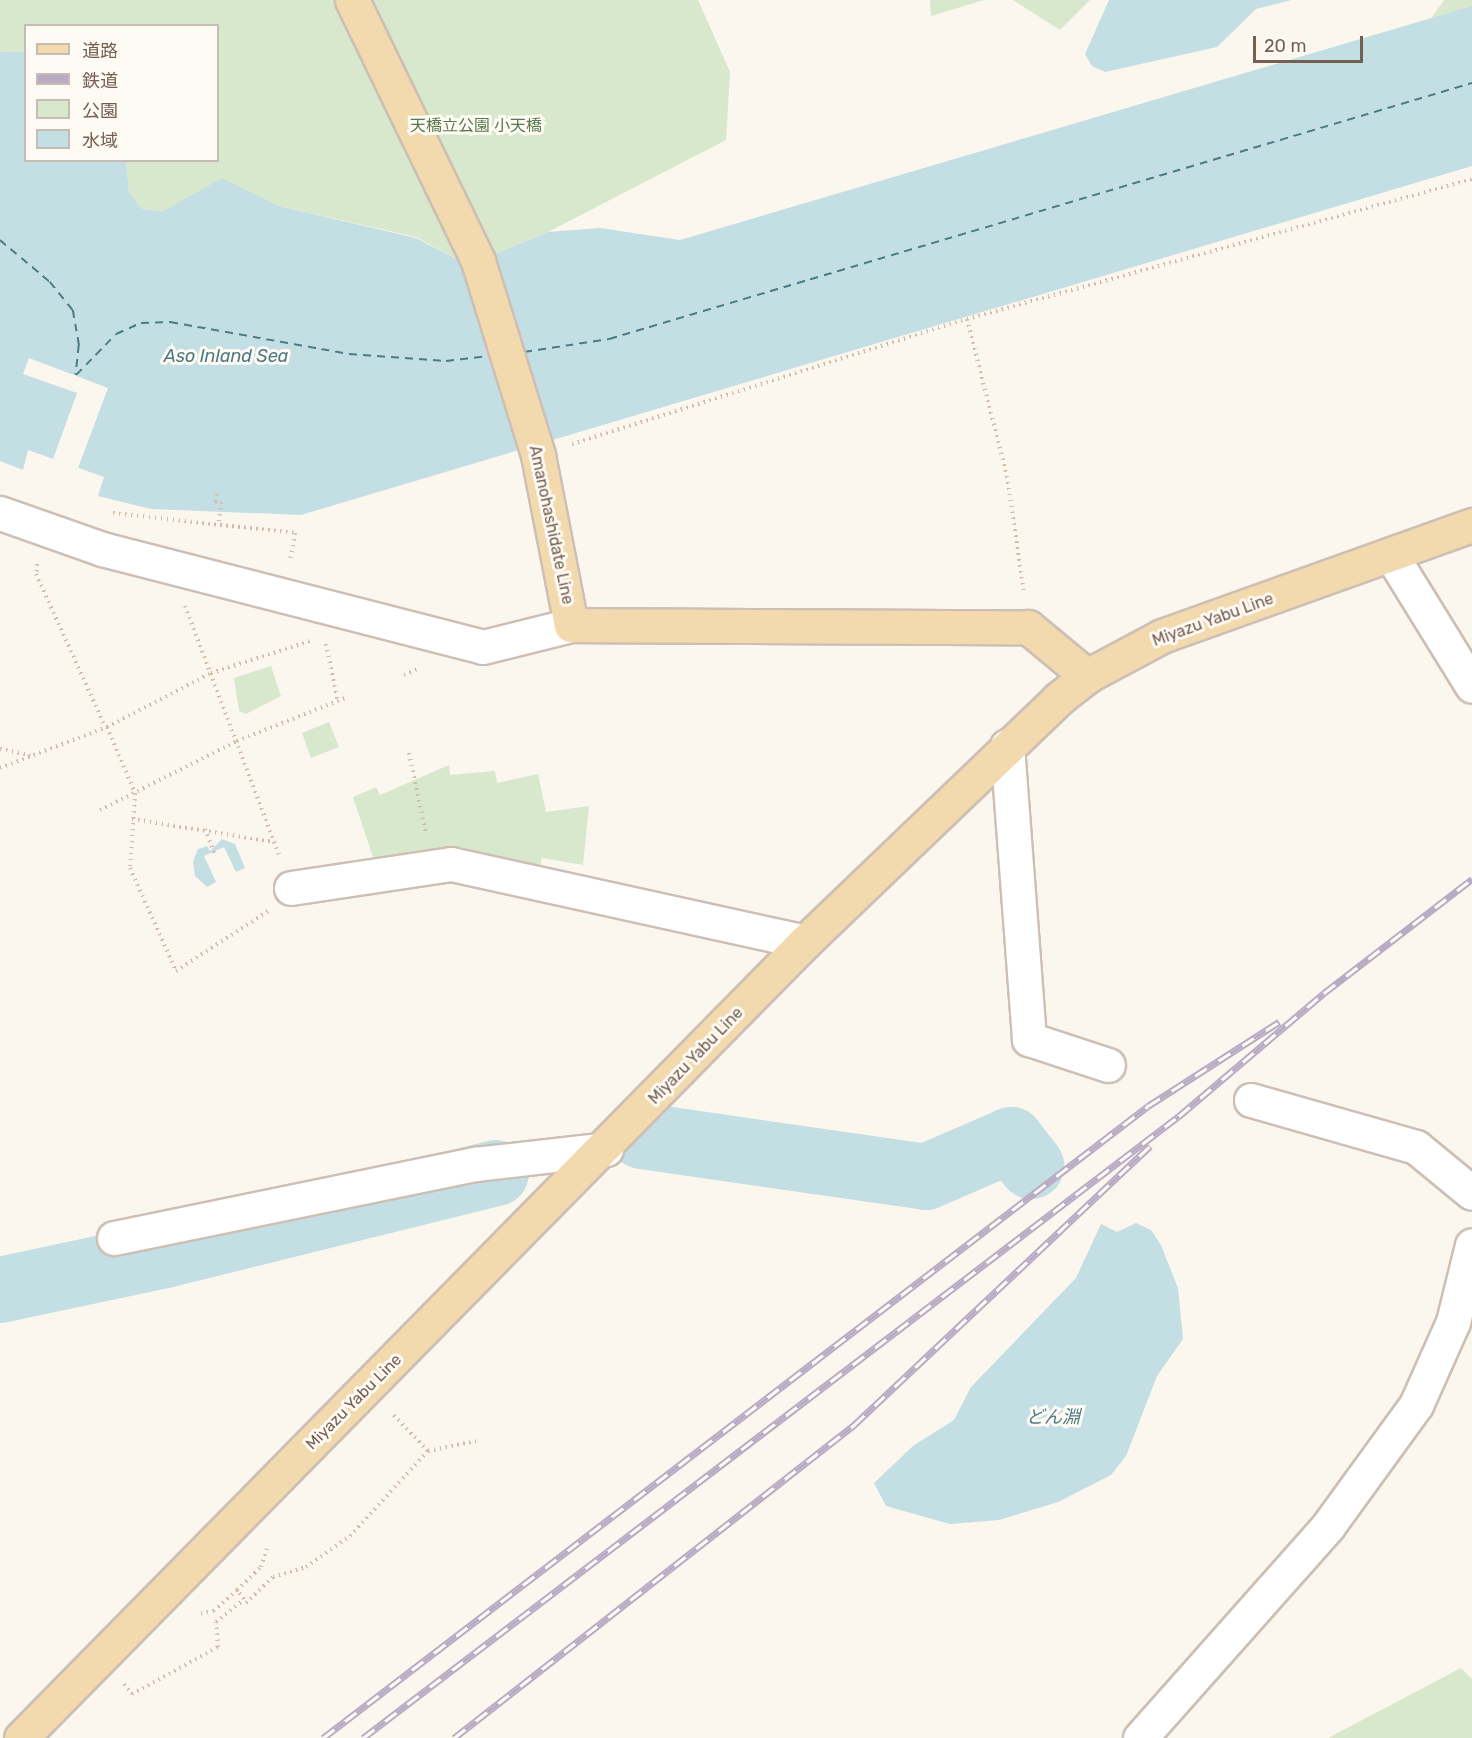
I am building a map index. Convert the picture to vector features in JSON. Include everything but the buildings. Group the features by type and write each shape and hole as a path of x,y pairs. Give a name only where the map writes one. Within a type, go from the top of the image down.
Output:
{"main road":[{"name":"Amanohashidate Line","path":"352,0 478,261 535,446 571,625 1028,627"},
{"name":"Miyazu Yabu Line","path":"21,1738 606,1149 805,942 1007,746 1087,676 1162,636 1393,558 1472,525"},
{"path":"1028,627 1087,676"}],"street":[{"path":"0,513 37,530 80,543 284,597 322,620 483,646 571,625"},
{"path":"1393,558 1472,686"},
{"path":"1007,746 1029,1039 1108,1065"},
{"path":"291,888 451,864 805,942"},
{"path":"1251,1100 1416,1148 1472,1193"},
{"path":"114,1238 475,1164 606,1149"},
{"path":"1140,1738 1328,1526 1416,1405 1453,1322 1472,1245"}],"path":[{"path":"574,444 967,319 1472,179"},
{"path":"967,319 1006,476 1028,627"},
{"path":"216,494 218,525"},
{"path":"80,543 100,510 295,533 284,597"},
{"path":"37,530 36,574 135,793 130,868 176,971 293,895 170,566"},
{"path":"0,768 106,726 322,620 338,702"},
{"path":"100,810 237,741 345,698"},
{"path":"0,748 30,755"},
{"path":"409,753 433,867"},
{"path":"132,819 205,829 274,842"},
{"path":"205,829 214,853"},
{"path":"383,1404 428,1451"},
{"path":"120,1678 132,1694 218,1647 216,1622 245,1601 350,1536 428,1451 476,1441"},
{"path":"199,1614 214,1611 237,1590 261,1567 267,1549"},
{"path":"237,1590 245,1601"}],"green space":[{"name":"天橋立公園 小天橋","path":"0,0 698,0 730,72 726,140 548,232 468,265 416,237 279,206 222,179 165,211 142,209 129,192 126,162 219,162 219,24 24,24 24,51 0,52"},
{"path":"930,0 984,0 931,16"},
{"path":"1013,0 1090,0 1060,30"},
{"path":"1444,0 1472,0 1472,6 1430,20"},
{"path":"271,666 281,696 246,714 239,711 234,678"},
{"path":"329,722 339,747 311,758 302,733"},
{"path":"449,765 450,775 495,771 497,783 538,774 546,812 589,806 583,865 542,858 539,870 376,866 353,797 376,787 380,795"},
{"path":"1461,1668 1472,1679 1472,1738 1328,1738"}],"water":[{"path":"1109,0 1291,0 1256,9 1217,47 1105,72 1092,66 1085,54"},
{"name":"Aso Inland Sea","path":"1472,6 1472,166 301,515 151,509 98,496 104,477 28,450 23,470 0,461 0,52 24,51 24,162 126,162 129,192 142,209 164,211 222,178 279,206 416,238 468,265 548,232 600,228 680,240"},
{"path":"222,839 235,844 245,868 236,872 224,847 204,856 216,882 207,887 195,876 193,862 198,849 207,846 210,851"},
{"name":"どん淵","path":"1136,1223 1151,1230 1161,1245 1178,1288 1183,1339 1157,1376 1126,1456 1111,1475 1058,1502 999,1520 950,1524 886,1506 874,1483 913,1446 954,1420 971,1387 1076,1278 1101,1224 1117,1232"}],"pier":[{"path":"29,358 108,388 78,468 53,459 77,393 23,374"}],"waterway":[{"path":"642,1136 926,1177 1011,1140 1031,1166"},
{"path":"0,1290 165,1255 496,1173"}],"ferry route":[{"path":"524,352 609,339 1472,83"},
{"path":"0,240 50,282 73,310 79,345 76,375"},
{"path":"76,375 116,334 141,323 170,322 349,354 446,361 489,356"}],"railway":[{"path":"363,1738 1179,1116 1324,993 1472,879"},
{"path":"323,1738 1148,1106 1279,1022"},
{"path":"454,1738 854,1425 1150,1146"}]}
